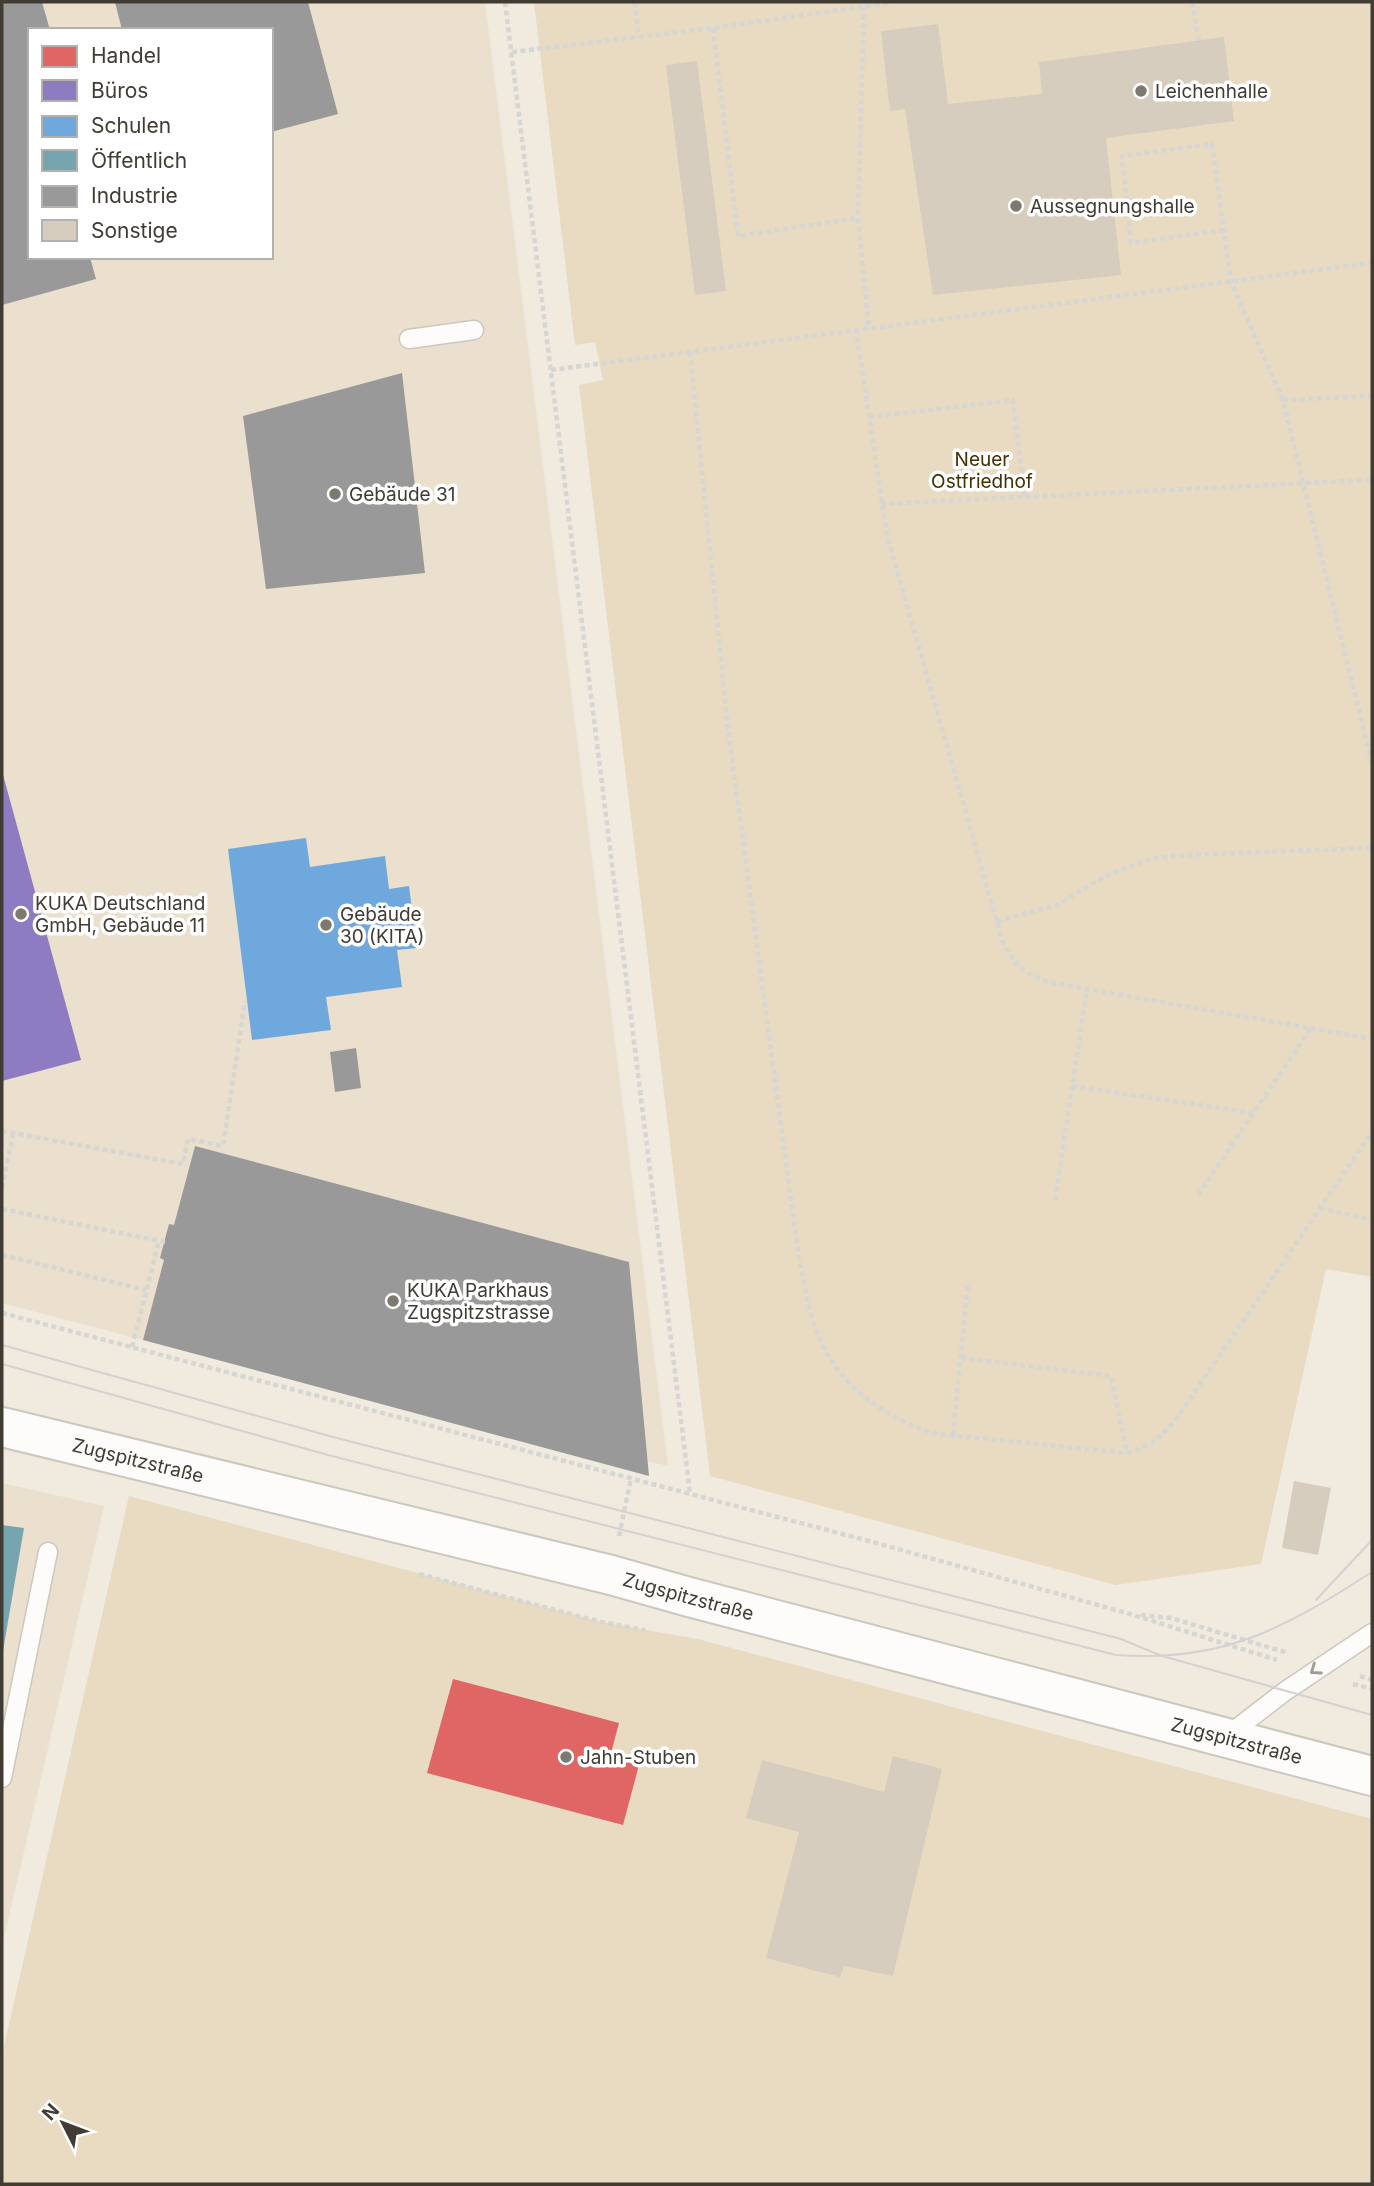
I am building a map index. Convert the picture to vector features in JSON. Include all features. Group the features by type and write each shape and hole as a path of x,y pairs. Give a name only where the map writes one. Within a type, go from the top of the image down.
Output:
{"street":[{"name":"Zugspitzstraße","path":"2,1427 611,1574 689,1597 1372,1776"}],"lane":[{"path":"410,339 474,330"},
{"path":"2,1777 48,1552"},
{"path":"1225,1738 1318,1668 1372,1633"}],"path":[{"path":"505,2 690,1493"},
{"path":"635,2 639,37"},
{"path":"823,2 825,11"},
{"path":"512,52 713,28 895,2"},
{"path":"1192,2 1199,41"},
{"path":"864,6 858,218 869,329"},
{"path":"713,28 738,236 858,218"},
{"path":"1224,230 1130,243 1122,156 1212,144 1224,230 1231,282 1283,400 1372,764"},
{"path":"551,370 1372,263"},
{"path":"856,330 881,504 891,548 1002,940 1013,960 1029,975 1053,983 1372,1039"},
{"path":"690,352 728,729 798,1252 808,1304 821,1343 839,1371 860,1394 888,1415 913,1427 937,1434 1127,1453 1142,1449 1159,1438 1175,1421 1372,1132"},
{"path":"1283,400 1372,396"},
{"path":"869,417 1013,400 1025,497"},
{"path":"881,504 1372,480"},
{"path":"997,920 1058,905 1117,871 1150,859 1185,855 1372,848"},
{"path":"1055,1200 1087,989"},
{"path":"2,1131 183,1164 188,1139 223,1146 245,1001"},
{"path":"1198,1195 1311,1028"},
{"path":"1072,1086 1254,1113"},
{"path":"2,1188 13,1133"},
{"path":"1320,1208 1372,1220"},
{"path":"2,1209 162,1242 132,1346"},
{"path":"2,1255 146,1290"},
{"path":"953,1435 968,1283"},
{"path":"2,1313 690,1493 1318,1668 1372,1679"},
{"path":"961,1358 1111,1377 1127,1453"},
{"path":"1130,1614 1171,1618 1249,1640 1318,1668"}],"shaded area":[{"path":"2,2 485,2 668,1466 143,1340 2,1303"},
{"path":"2,1483 104,1506 2,1947"}],"green space":[{"name":"Neuer Ostfriedhof","path":"534,2 1372,2 1372,1277 1326,1269 1261,1564 1116,1585 710,1476 579,385 603,380 595,342 575,345"},
{"path":"129,1496 601,1622 698,1639 1372,1819 1372,2184 2,2184 2,2055"}],"building: Handel":[{"path":"453,1679 619,1723 610,1757 639,1765 623,1825 427,1773"}],"building: Büros":[{"name":"KUKA Deutschland GmbH, Gebäude 11","path":"2,771 81,1060 2,1081"}],"building: Schulen":[{"name":"Gebäude 30 (KITA)","path":"306,838 310,867 385,856 389,889 409,886 417,948 397,950 402,987 326,997 331,1030 252,1040 228,849"}],"building: Öffentlich":[{"path":"2,1525 24,1528 3,1651 2,1651"}],"building: Industrie":[{"path":"2,2 42,2 49,28 28,28 28,259 91,259 96,279 2,305"},
{"path":"115,2 308,2 338,114 273,131 273,28 122,28"},
{"name":"Gebäude 31","path":"402,373 425,573 266,589 243,416"},
{"path":"356,1048 361,1088 335,1092 330,1052"},
{"name":"KUKA Parkhaus Zugspitzstrasse","path":"195,1146 629,1262 649,1476 143,1340 164,1260 160,1258 169,1224 174,1225"}],"building: Sonstige":[{"name":"Aussegnungshalle","path":"938,24 948,104 1042,94 1039,62 1224,37 1234,121 1106,138 1121,275 933,295 905,109 890,111 881,31"},
{"path":"697,61 726,291 695,295 666,65"},
{"path":"1294,1481 1331,1488 1318,1555 1282,1548"},
{"path":"893,1756 942,1769 893,1976 844,1966 840,1977 766,1958 799,1832 746,1818 762,1760 884,1792"}],"tram line":[{"path":"2,1345 333,1437 1121,1639 1162,1656 1372,1715"},
{"path":"2,1364 328,1455 1116,1655 1189,1653 1252,1638 1310,1610 1372,1572"},
{"path":"1316,1600 1372,1540"}],"place":[{"name":"Leichenhalle","path":"1141,91"},
{"name":"Aussegnungshalle","path":"1016,206"},
{"name":"Gebäude 31","path":"335,494"},
{"name":"KUKA Deutschland GmbH, Gebäude 11","path":"21,914"},
{"name":"Gebäude 30 (KITA)","path":"326,925"},
{"name":"KUKA Parkhaus Zugspitzstrasse","path":"393,1301"},
{"name":"Jahn-Stuben","path":"566,1757"}]}
